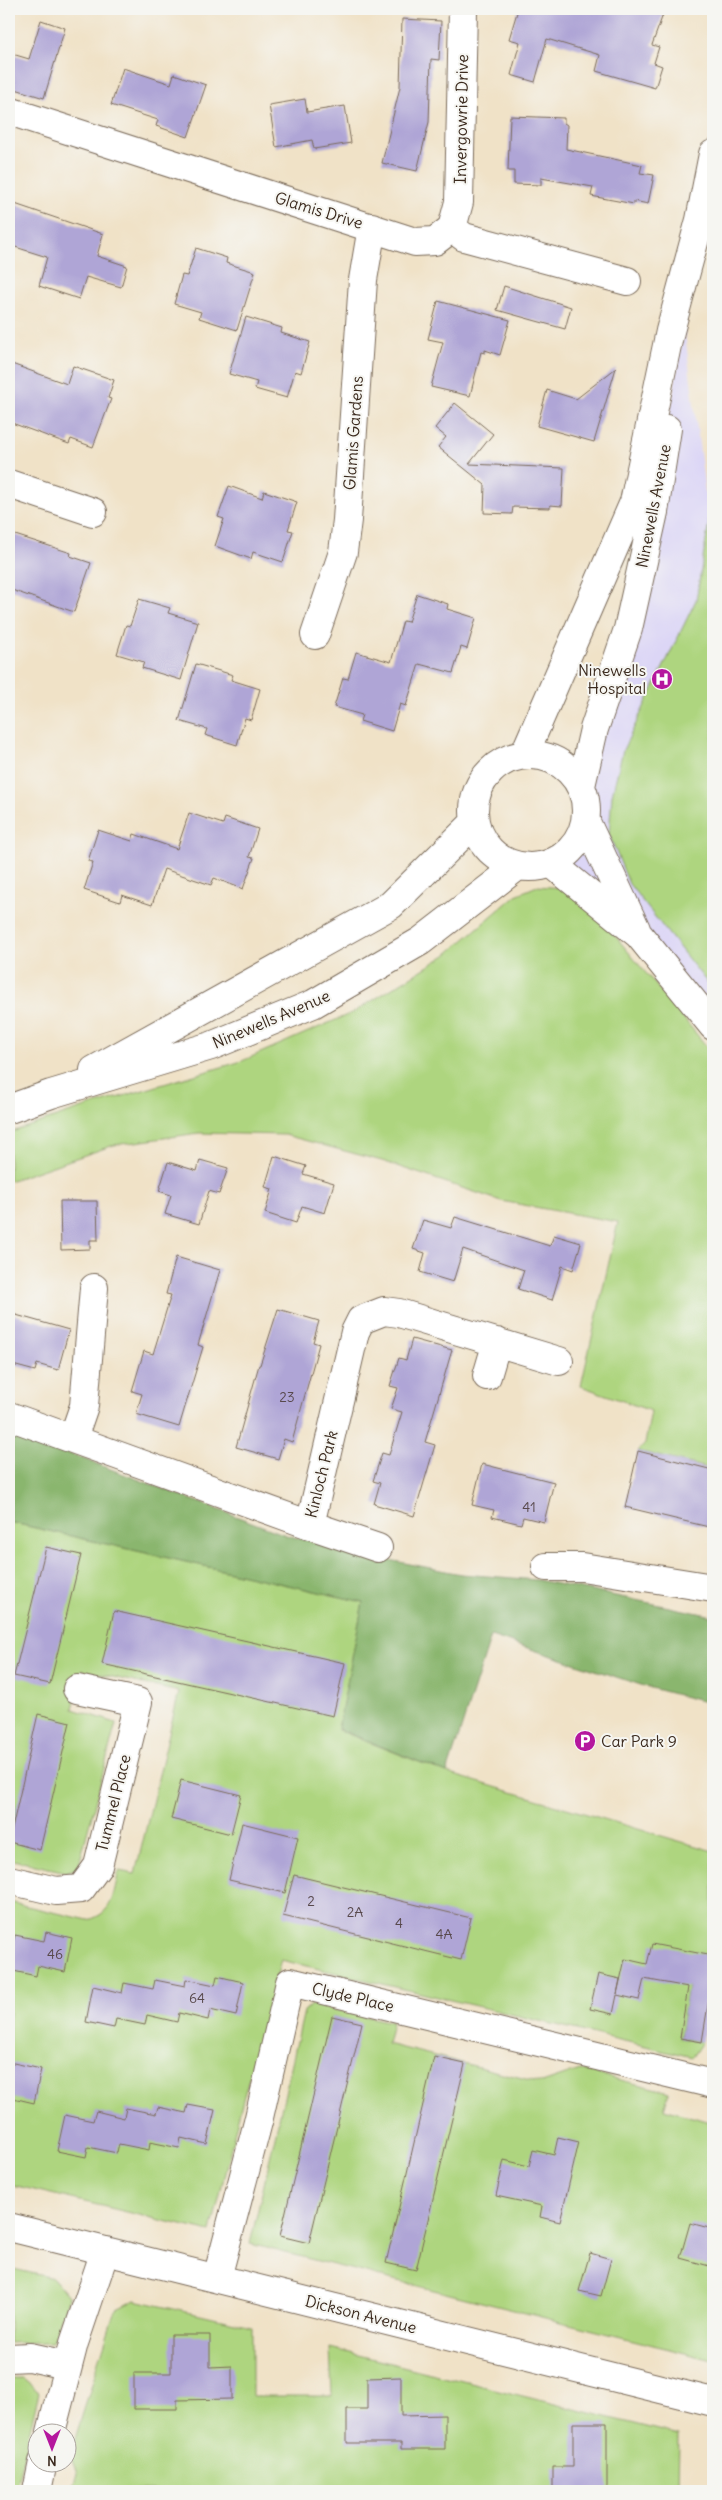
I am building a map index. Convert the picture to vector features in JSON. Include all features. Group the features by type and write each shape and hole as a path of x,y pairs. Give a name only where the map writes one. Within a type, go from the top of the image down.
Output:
{"street":[{"name":"Invergowrie Drive","path":"452,228 459,202 463,9"},
{"name":"Glamis Drive","path":"9,111 415,242 435,241 452,228"},
{"name":"Ninewells Avenue","path":"581,786 594,729 628,629 652,521 700,220 713,154"},
{"name":"Ninewells Avenue","path":"524,755 634,502 670,331 700,220"},
{"name":"Glamis Gardens","path":"315,635 343,552 347,520 363,280 372,227"},
{"path":"452,228 464,237 627,281"},
{"path":"9,484 93,512"},
{"name":"Ninewells Avenue","path":"524,755 541,755 557,761 571,772 581,786 586,803 586,822 579,839 567,854 551,863 535,867 518,866 503,860 490,850 480,837 475,822 474,806 477,791 484,778 495,767 508,759 524,755"},
{"name":"Ninewells Avenue","path":"51,1094 391,905 475,822"},
{"path":"586,822 639,935"},
{"path":"551,863 639,935 713,1026"},
{"name":"Ninewells Avenue","path":"9,1110 51,1094 211,1046 313,1004 421,942 518,866"},
{"path":"73,1438 84,1406 94,1288"},
{"name":"Kinloch Park","path":"9,1416 310,1525 355,1332 361,1320 384,1311 392,1312 559,1361"},
{"path":"488,1376 497,1342"},
{"path":"310,1525 378,1548"},
{"path":"546,1567 582,1567 713,1588"},
{"name":"Tummel Place","path":"9,1880 56,1891 81,1889 98,1866 138,1702 77,1689"},
{"name":"Clyde Place","path":"217,2278 258,2122 290,1982 713,2084"},
{"name":"Dickson Avenue","path":"9,2227 713,2402"},
{"path":"53,2422 67,2365 105,2251"},
{"path":"9,2358 30,2358 67,2365"},
{"path":"37,2491 41,2472"}],"shaded area":[{"name":"Ninewells Hospital","path":"684,326 709,523 713,523 713,1035 561,862 586,822 586,803 581,786 654,512"}],"green space":[{"path":"713,468 713,523 709,523"},
{"path":"709,523 713,523 713,990 629,884 609,834 612,795 623,750 696,600"},
{"path":"537,886 563,888 587,902 713,1054 713,1469 638,1451 645,1444 651,1411 581,1386 618,1222 501,1201 382,1161 285,1135 199,1133 114,1145 9,1181 9,1133 86,1107 242,1061 354,1012 446,955 516,895"},
{"path":"9,1431 286,1535 369,1556 461,1574 538,1580 713,1616 713,1704 647,1687 491,1636 447,1773 338,1729 363,1602 9,1522"},
{"path":"9,1522 363,1602 338,1730 447,1773 713,1851 713,1956 693,1953 680,2038 702,2042 692,2057 281,1960 238,2118 211,2232 9,2184 9,1902 88,1920 97,1917 108,1907 119,1871 135,1874 179,1692 82,1670 73,1709 116,1723 78,1868 66,1872 9,1859"},
{"path":"311,2005 392,2022 387,2044 542,2083 580,2070 669,2092 664,2109 713,2123 713,2360 250,2244 304,2011"},
{"path":"9,2268 53,2278 69,2297 52,2342 9,2343"},
{"path":"135,2300 252,2327 252,2396 332,2396 330,2348 679,2435 678,2491 72,2491 78,2472 78,2429 115,2310"},
{"path":"9,2379 23,2379 39,2392 32,2422 28,2422 28,2437 15,2491 9,2491"}],"building":[{"path":"518,9 665,9 652,45 659,47 654,63 662,66 655,88 596,71 600,55 547,39 535,82 511,75 520,42 509,39"},
{"path":"402,19 441,21 439,60 431,59 429,122 417,171 382,163 400,87"},
{"path":"41,20 65,28 44,98 9,87 9,53 29,59"},
{"path":"123,68 171,84 174,74 206,85 188,137 156,126 158,120 111,105"},
{"path":"305,99 307,112 345,106 351,143 314,149 312,140 276,147 269,105"},
{"path":"510,116 564,118 564,123 567,125 566,149 642,165 640,173 654,175 648,204 634,201 634,204 591,196 593,187 541,178 541,185 514,184 514,171 508,171"},
{"path":"9,202 103,234 97,256 127,266 121,287 86,277 79,299 39,286 47,257 9,245"},
{"path":"196,248 227,258 226,263 255,272 237,330 199,318 201,312 174,304 182,275 187,276"},
{"path":"504,286 571,307 565,329 497,310"},
{"path":"438,301 510,320 500,355 485,350 485,353 481,352 470,396 431,387 443,342 428,339"},
{"path":"246,317 282,328 281,333 310,342 301,373 295,371 287,398 255,389 257,382 229,374"},
{"path":"9,363 67,384 73,366 114,380 108,398 111,399 93,447 71,439 69,444 9,422"},
{"path":"616,368 594,442 537,426 547,390 576,399"},
{"path":"455,403 493,434 469,464 564,468 562,506 550,505 550,508 513,507 512,514 484,513 485,485 438,447 446,437 435,428"},
{"path":"229,486 262,498 264,491 297,502 288,530 293,531 283,562 253,552 251,559 215,546 224,519 218,517"},
{"path":"9,533 71,553 70,556 91,563 74,612 9,589"},
{"path":"417,594 448,604 447,609 476,618 467,649 461,647 453,673 419,664 406,706 400,704 392,731 360,721 362,715 334,707 343,678 348,679 356,652 391,662 403,621 408,622"},
{"path":"139,599 170,608 168,613 198,622 181,680 142,668 144,662 117,654 126,625 130,626"},
{"path":"196,664 233,675 231,680 260,689 251,720 245,718 237,745 205,735 207,729 179,721"},
{"path":"189,813 223,824 225,818 258,829 249,857 254,858 243,889 214,878 211,885 164,869 152,905 122,895 120,902 84,890 93,862 88,861 98,830 132,841 134,834 177,849"},
{"path":"274,1156 306,1166 303,1174 334,1183 325,1213 302,1206 296,1223 265,1213 272,1189 265,1187"},
{"path":"200,1160 228,1168 219,1194 209,1191 199,1224 165,1214 171,1195 159,1191 168,1162 197,1171"},
{"path":"60,1201 97,1201 98,1240 90,1240 90,1249 61,1250"},
{"path":"455,1217 550,1246 554,1235 581,1243 573,1270 562,1266 552,1300 518,1289 524,1270 463,1249 453,1282 420,1272 425,1253 413,1249 423,1220 451,1228"},
{"path":"176,1257 220,1270 198,1345 203,1347 179,1427 136,1414 142,1394 132,1391 144,1351 153,1354 171,1295 166,1294"},
{"path":"278,1309 319,1321 313,1342 319,1344 292,1442 284,1439 278,1459 236,1447 259,1365"},
{"path":"9,1313 69,1330 58,1370 37,1364 35,1371 9,1364"},
{"path":"412,1339 452,1350 425,1442 435,1445 414,1516 374,1504 380,1483 373,1481 382,1453 389,1455 402,1412 391,1409 398,1388 390,1386 399,1358 406,1360"},
{"path":"638,1451 713,1470 713,1528 625,1507"},
{"path":"482,1464 554,1482 544,1522 523,1517 521,1524 492,1517 494,1510 472,1505"},
{"path":"46,1547 81,1555 50,1684 14,1676"},
{"path":"114,1611 345,1663 333,1716 102,1664"},
{"path":"38,1714 70,1722 40,1850 9,1842"},
{"path":"181,1780 241,1795 231,1834 171,1819"},
{"path":"242,1823 298,1837 285,1893 229,1880"},
{"path":"294,1875 471,1918 461,1960 283,1916"},
{"path":"46,1932 72,1938 65,1972 38,1966 36,1976 9,1970 9,1942 13,1943 15,1935 44,1941"},
{"path":"652,1944 713,1956 713,1974 702,2042 680,2038 688,1987 644,1979 639,2000 617,1995 613,2014 590,2009 598,1974 620,1979 617,1994 625,1959 647,1964"},
{"path":"217,1976 243,1982 236,2016 210,2010 208,2020 179,2013 177,2022 147,2015 145,2025 116,2019 114,2028 86,2022 93,1986 122,1993 124,1983 153,1989 155,1980 185,1986 186,1979 215,1985"},
{"path":"332,2016 362,2023 309,2243 280,2236"},
{"path":"434,2057 465,2064 416,2270 386,2263"},
{"path":"9,2062 41,2069 34,2103 9,2097"},
{"path":"188,2105 215,2110 207,2144 181,2138 179,2148 150,2142 149,2150 119,2144 117,2153 88,2147 86,2157 57,2151 65,2115 93,2121 96,2111 124,2118 126,2108 156,2114 158,2107 186,2113"},
{"path":"558,2137 579,2142 560,2222 540,2217 542,2206 496,2196 504,2160 529,2166 533,2150 554,2155"},
{"path":"690,2223 713,2229 713,2267 680,2258"},
{"path":"590,2253 611,2259 601,2296 579,2291"},
{"path":"171,2335 210,2335 210,2367 232,2366 232,2399 177,2400 177,2409 134,2409 134,2373 171,2373"},
{"path":"401,2377 401,2416 445,2415 445,2449 401,2449 401,2443 347,2443 347,2409 367,2409 367,2378"},
{"path":"573,2423 607,2423 607,2491 553,2491 553,2467 573,2467"}],"place":[{"name":"Ninewells Hospital","path":"662,679"},
{"name":"Car Park 9","path":"585,1741"}]}
